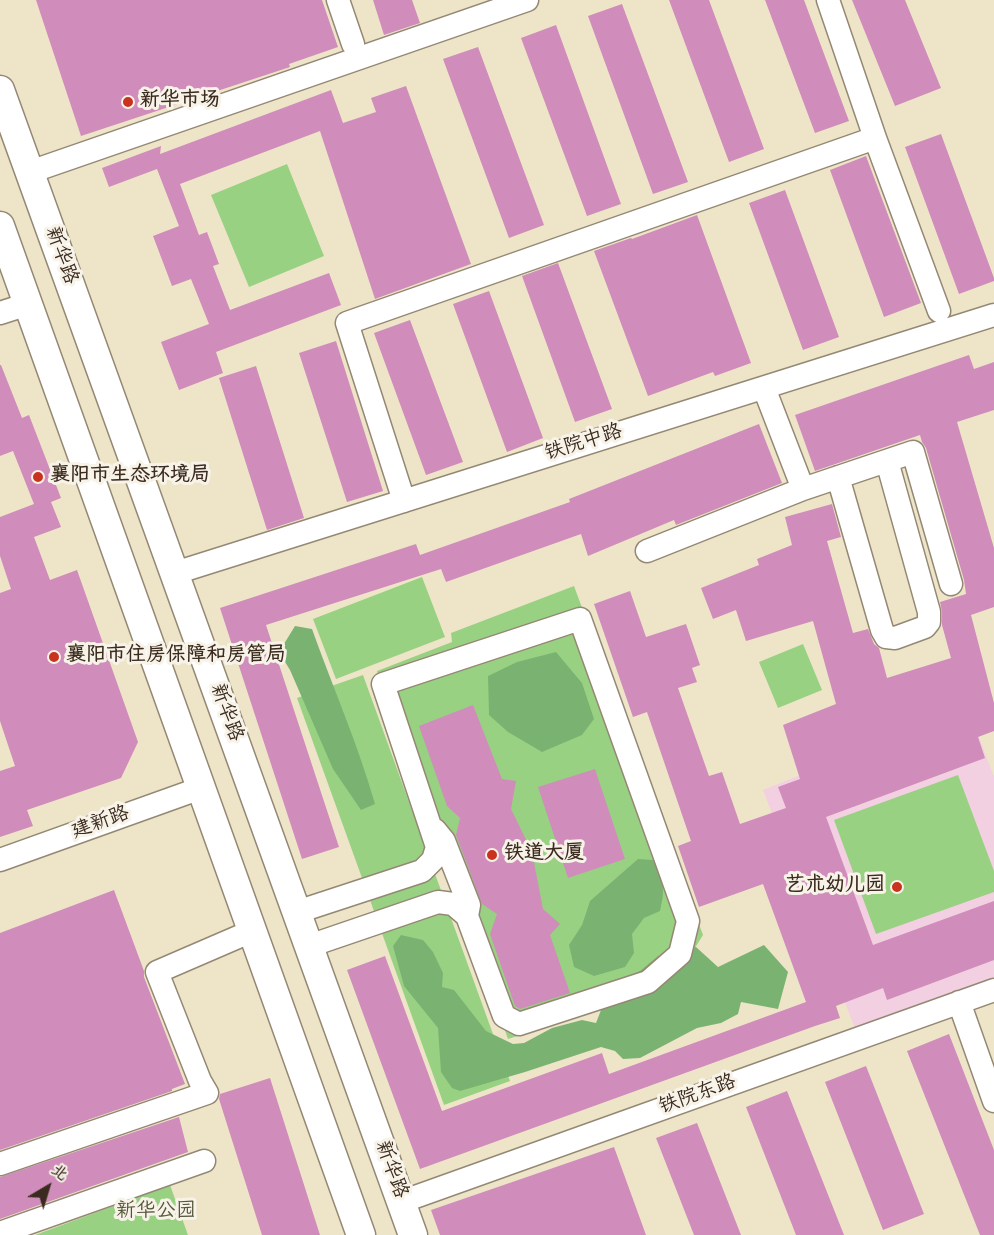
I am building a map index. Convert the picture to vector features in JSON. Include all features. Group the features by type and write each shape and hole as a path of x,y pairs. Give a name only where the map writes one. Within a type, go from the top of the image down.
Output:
{"main road":[{"name":"新华路","path":"0,90 413,1235"},
{"path":"0,226 361,1235"}],"street":[{"path":"338,0 354,44"},
{"path":"30,172 527,0"},
{"path":"828,0 939,311"},
{"path":"404,501 346,323 876,138"},
{"path":"0,314 28,303"},
{"name":"铁院中路","path":"174,573 994,315"},
{"path":"764,388 803,489"},
{"path":"647,551 803,489 914,453 951,584"},
{"path":"838,477 882,630 886,637 895,638 925,627 929,622 929,612 887,462"},
{"path":"297,912 422,871 433,860 437,847 383,684 580,619 688,921 680,954 648,982 519,1024 504,1016 467,916 453,904 438,902 309,946"},
{"name":"建新路","path":"0,860 201,788"},
{"path":"428,822 444,841 469,905 467,916"},
{"path":"0,1164 207,1093 200,1081 157,972 252,931"},
{"name":"铁院东路","path":"401,1202 994,990"},
{"path":"959,1002 994,1101"},
{"path":"0,1233 204,1161"}],"shaded area":[{"name":"艺术幼儿园","path":"968,708 994,777 994,983 856,1031 763,790"}],"green space":[{"path":"287,164 324,256 249,287 211,195"},
{"path":"422,577 445,637 336,679 313,619"},
{"path":"574,586 703,935 685,964 653,993 508,1039 377,671 452,642 451,633"},
{"path":"295,626 312,629 353,738 375,804 361,810 333,769 290,670 279,652"},
{"path":"803,644 822,690 778,708 759,662"},
{"path":"556,652 582,683 594,719 582,735 542,752 508,732 489,715 488,676 517,662"},
{"path":"363,675 510,1081 444,1105 297,698"},
{"path":"958,775 994,871 994,892 876,934 834,820"},
{"path":"638,859 653,860 663,890 660,911 644,918 632,934 634,953 625,967 594,976 574,967 569,945 582,925 590,901"},
{"path":"401,935 423,940 433,952 443,973 442,987 454,990 486,1031 513,1044 524,1043 552,1028 582,1020 596,1023 610,987 640,971 658,956 696,947 718,967 764,945 788,972 778,1009 741,1002 738,1014 721,1023 697,1028 640,1058 623,1059 615,1051 601,1047 460,1091 452,1088 441,1072 438,1028 404,986 393,946"},
{"name":"新华公园","path":"170,1185 188,1235 35,1235"}],"building":[{"name":"新华市场","path":"36,0 322,0 338,47 289,64 290,67 81,136"},
{"path":"373,0 412,0 420,23 384,35"},
{"path":"669,0 709,0 764,149 729,162"},
{"path":"765,0 804,0 849,121 815,133"},
{"path":"852,0 905,0 941,88 895,106"},
{"path":"622,4 688,182 653,194 588,16"},
{"path":"556,25 621,204 587,216 521,38"},
{"path":"478,47 544,225 509,238 443,59"},
{"path":"406,86 471,264 375,299 320,131 180,184 199,235 207,232 219,264 213,266 230,310 329,273 341,305 216,352 223,373 179,390 161,342 209,324 191,279 172,286 153,236 179,226 157,169 109,187 102,168 161,146 160,154 331,90 343,123 376,112 371,98"},
{"path":"941,134 994,278 994,281 959,294 905,147"},
{"path":"866,156 921,303 884,317 830,170"},
{"path":"785,190 839,337 803,350 749,203"},
{"path":"697,215 751,363 715,376 713,372 648,396 594,251"},
{"path":"558,263 612,409 575,422 522,276"},
{"path":"489,291 543,438 507,452 453,304"},
{"path":"410,320 463,462 426,475 374,333"},
{"path":"336,341 383,491 347,502 299,353"},
{"path":"969,355 974,369 994,362 994,410 957,422 994,548 994,607 971,615 994,703 994,731 978,737 985,758 826,817 873,945 994,901 994,960 887,1000 883,988 836,1006 840,1018 420,1169 347,970 385,956 442,1111 602,1053 609,1074 806,1002 763,884 699,907 678,846 691,841 647,712 633,717 594,604 630,591 646,637 686,624 700,665 692,668 697,682 678,688 709,776 722,772 740,824 786,808 778,787 800,779 783,725 836,704 813,621 746,641 736,610 713,619 701,588 759,565 757,559 792,545 785,517 832,504 841,537 827,541 853,633 868,629 874,644 879,648 887,678 951,658 942,625 940,602 966,594 926,448 920,435 815,471 795,415"},
{"name":"襄阳市住房保障和房管局","path":"0,365 22,418 29,415 61,498 51,502 61,527 34,537 50,580 77,570 138,742 121,778 27,810 33,826 0,837 0,771 15,766 0,721 0,593 11,589 0,556 0,517 34,504 13,451 0,456"},
{"path":"256,366 304,518 267,530 219,378"},
{"path":"759,424 782,483 676,525 674,520 588,556 581,534 446,582 441,569 266,625 339,847 302,859 220,608 416,544 420,555 570,502 569,499"},
{"name":"铁道大厦","path":"473,705 502,779 516,781 511,809 532,852 543,909 560,924 550,935 570,993 520,1009 515,1006 490,934 497,914 482,904 456,835 460,818 447,806 419,726"},
{"path":"595,769 625,859 568,878 538,787"},
{"path":"114,890 185,1084 172,1091 0,1150 0,933"},
{"path":"949,1034 994,1150 994,1235 980,1235 907,1051"},
{"path":"866,1066 924,1214 883,1230 825,1082"},
{"path":"270,1078 320,1235 262,1235 219,1099 220,1094"},
{"path":"787,1091 844,1235 796,1235 746,1107"},
{"path":"179,1117 188,1152 0,1219 0,1177"},
{"path":"697,1123 741,1235 694,1235 656,1138"},
{"path":"614,1147 646,1235 440,1235 431,1210"}],"place":[{"name":"新华市场","path":"128,102"},
{"name":"襄阳市生态环境局","path":"38,477"},
{"name":"襄阳市住房保障和房管局","path":"54,657"},
{"name":"铁道大厦","path":"492,855"},
{"name":"艺术幼儿园","path":"897,887"}]}
